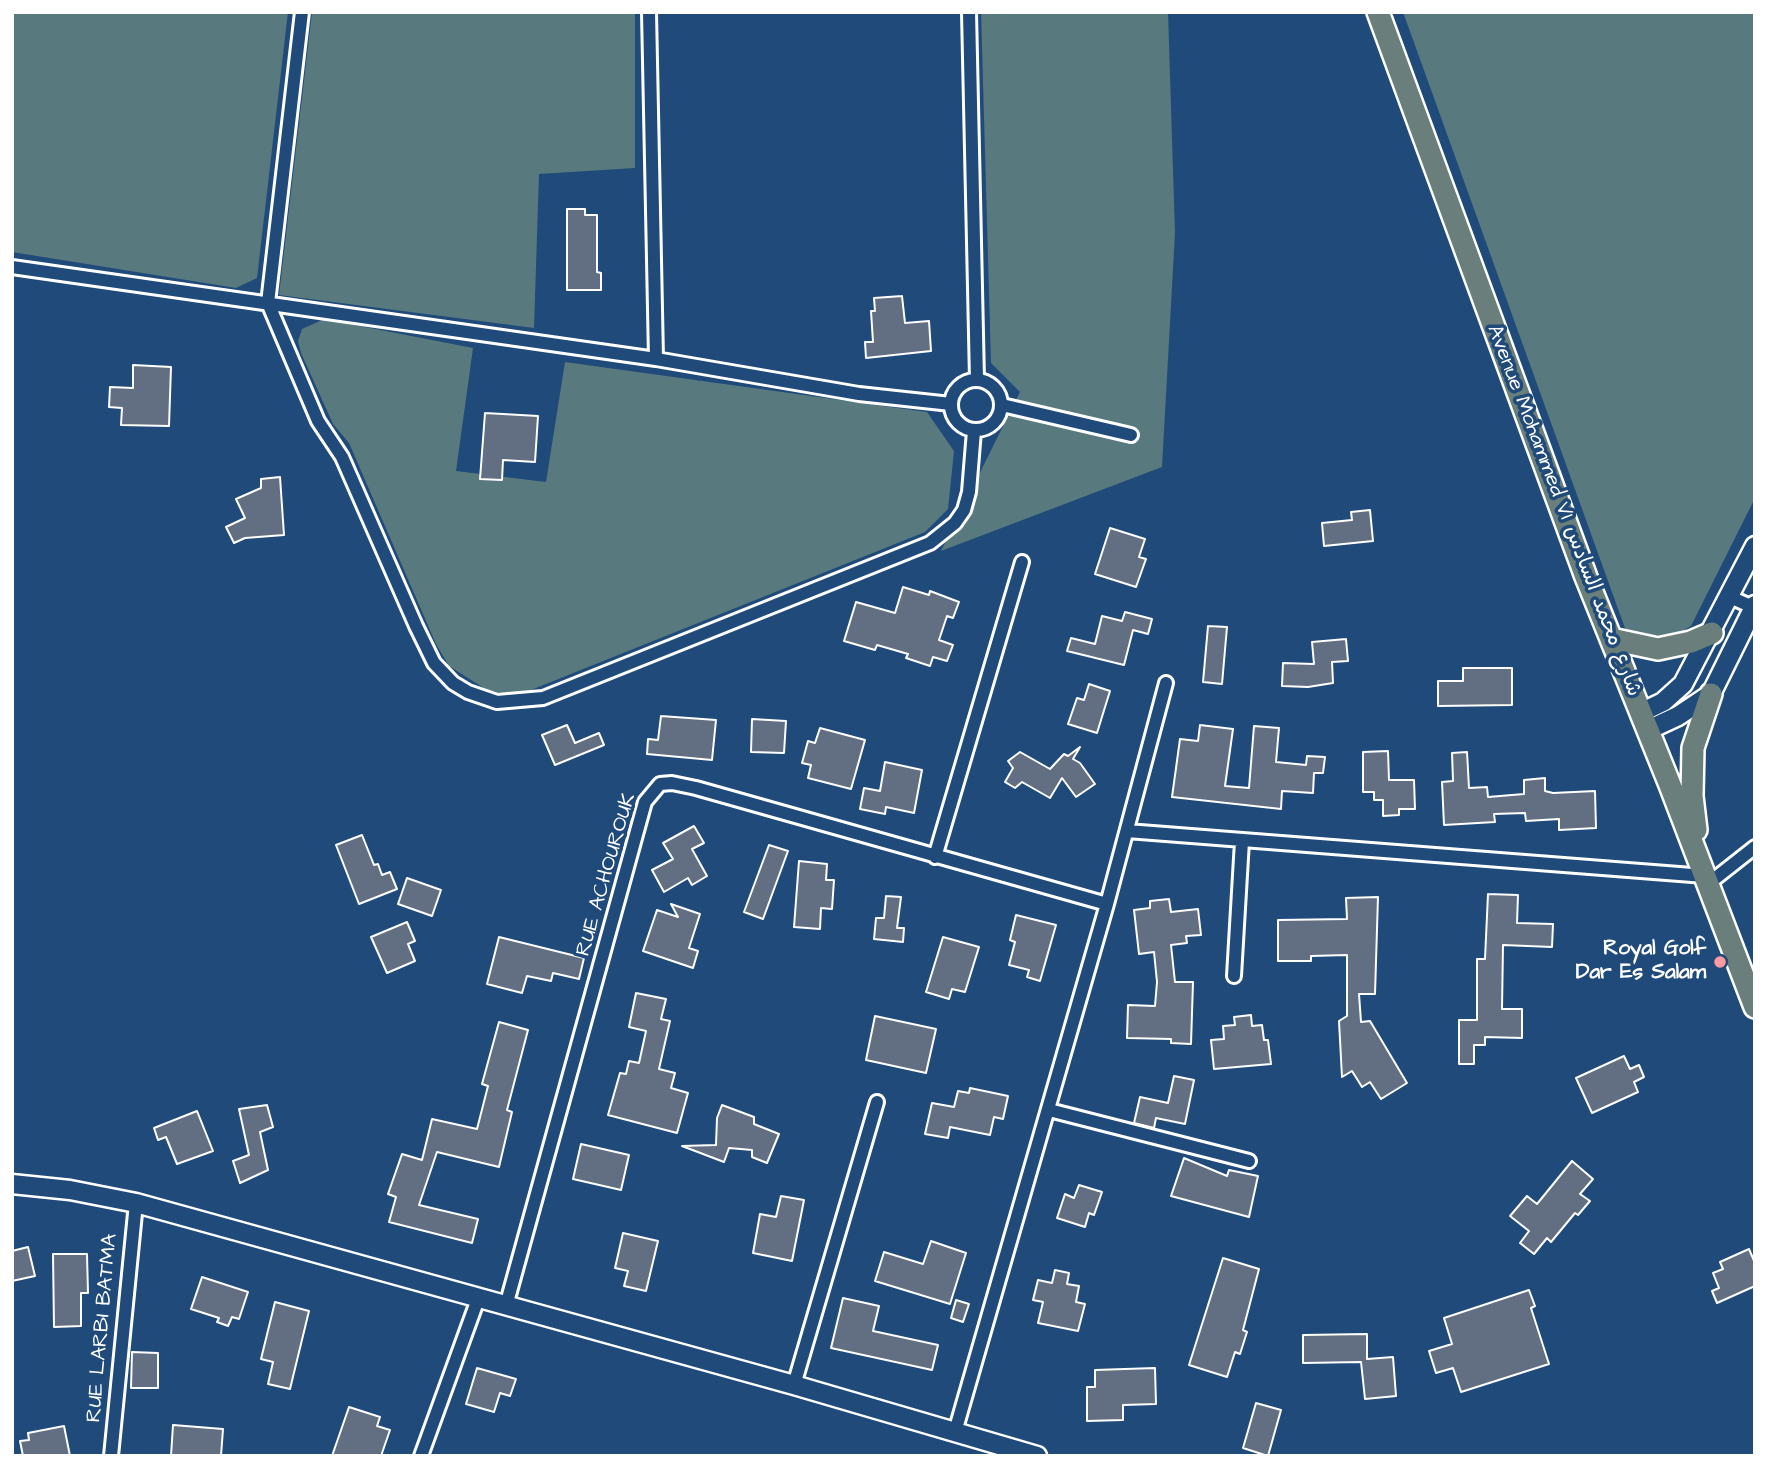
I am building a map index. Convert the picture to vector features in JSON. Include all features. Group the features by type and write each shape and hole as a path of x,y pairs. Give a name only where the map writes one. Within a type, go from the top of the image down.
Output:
{"main road":[{"name":"Avenue Mohammed VI شارع محمد السادس","path":"1378,12 1611,639 1755,1007"},
{"path":"1611,639 1658,649 1691,642 1712,633"},
{"path":"1705,874 1692,770 1693,748 1711,694"}],"street":[{"path":"302,12 268,303 318,421 342,457 434,663 453,683 496,702 525,701 566,690 930,543 955,523 964,510 969,492 974,431"},
{"path":"649,12 656,359"},
{"path":"969,12 977,380"},
{"path":"12,267 656,359 859,394 951,404"},
{"path":"977,380 996,390 1002,405 997,420 991,426 974,431 956,421 951,404 960,386 977,380"},
{"path":"1002,405 1131,435"},
{"path":"1644,721 1683,684 1712,633 1755,546"},
{"path":"935,857 1022,562"},
{"path":"1644,721 1678,716 1711,694 1754,607 1730,597"},
{"path":"955,1432 1049,1110 1166,683"},
{"name":"RUE ACHOUROUK","path":"506,1306 645,802 653,790 667,782 696,788 1107,904"},
{"path":"1127,831 1705,874 1755,848"},
{"path":"1234,976 1242,841"},
{"path":"794,1385 877,1102"},
{"path":"1049,1110 1249,1161"},
{"path":"12,1184 70,1190 136,1203 794,1385 1037,1456"},
{"name":"RUE LARBI BATMA","path":"111,1456 136,1203"},
{"path":"421,1456 478,1299"}],"green space":[{"path":"12,12 288,12 257,278 236,288 12,252"},
{"path":"312,12 635,12 635,168 539,174 534,328 279,295"},
{"path":"981,12 1168,12 1175,233 1162,467 941,551 1020,392 991,363"},
{"path":"1403,12 1755,12 1755,498 1691,626 1663,643 1626,631"},
{"path":"324,319 473,348 456,471 546,482 565,362 927,412 954,451 948,509 925,532 516,696 487,690 449,666 436,644 349,443 333,424 301,353 298,341 302,329"}],"building":[{"path":"567,209 585,209 585,215 597,215 597,272 601,273 601,290 567,290"},
{"path":"902,296 905,323 929,321 931,351 866,358 865,342 873,342 871,311 875,311 874,298"},
{"path":"133,365 171,367 169,426 121,425 122,408 109,407 110,387 133,388"},
{"path":"485,413 538,416 535,462 503,460 502,480 480,479"},
{"path":"280,477 284,535 245,538 234,543 226,527 245,518 236,499 261,488 261,479"},
{"path":"1370,510 1373,541 1324,546 1322,523 1352,520 1351,512"},
{"path":"1110,528 1145,539 1139,557 1146,559 1136,587 1095,574"},
{"path":"903,587 929,595 930,591 959,602 953,618 947,616 939,640 953,645 947,661 933,657 930,666 906,658 908,654 877,645 875,650 844,641 856,602 895,613"},
{"path":"1125,612 1152,619 1148,634 1133,630 1124,665 1067,651 1071,638 1095,644 1102,616 1122,621"},
{"path":"1208,626 1227,627 1222,684 1203,682"},
{"path":"1346,639 1348,661 1332,662 1333,683 1308,687 1282,686 1283,663 1314,664 1312,642"},
{"path":"1463,668 1512,668 1512,705 1438,706 1438,681 1463,681"},
{"path":"1089,684 1110,691 1097,733 1068,724 1077,698 1084,700"},
{"path":"661,716 716,720 712,760 647,754 648,739 658,740"},
{"path":"752,719 786,721 784,753 751,752"},
{"path":"567,725 575,743 599,733 604,745 555,765 542,735"},
{"path":"1200,725 1233,729 1225,786 1249,788 1254,726 1279,728 1276,762 1306,765 1307,756 1325,757 1323,773 1314,773 1313,793 1282,791 1281,809 1172,797 1180,739 1198,741"},
{"path":"820,728 865,740 851,789 808,778 811,765 802,763 808,741 815,743"},
{"path":"1080,747 1073,759 1080,763 1095,784 1076,797 1062,778 1050,798 1022,782 1015,788 1005,782 1013,768 1008,761 1020,752 1050,769 1064,754 1068,756"},
{"path":"1388,751 1389,780 1414,780 1415,809 1399,809 1399,815 1383,816 1383,800 1374,800 1374,792 1363,792 1363,752"},
{"path":"1467,752 1469,788 1487,787 1488,797 1524,794 1524,780 1545,778 1545,791 1595,791 1596,828 1559,830 1559,819 1526,821 1525,813 1494,814 1495,822 1444,825 1442,782 1453,781 1452,753"},
{"path":"885,762 922,770 914,813 886,807 885,814 860,809 864,788 880,791"},
{"path":"694,826 704,843 692,849 707,876 692,885 688,878 664,892 652,870 673,859 663,843"},
{"path":"362,835 374,865 378,864 382,875 390,872 397,889 359,904 336,845"},
{"path":"769,845 788,851 763,919 744,912"},
{"path":"799,861 827,864 826,880 834,880 832,909 821,908 820,929 794,927"},
{"path":"407,878 441,890 432,916 398,904"},
{"path":"1488,894 1518,895 1517,923 1553,924 1552,947 1503,945 1502,1009 1522,1009 1522,1038 1485,1037 1485,1045 1474,1045 1474,1064 1459,1064 1459,1020 1477,1020 1477,959 1485,959"},
{"path":"886,896 901,897 897,928 904,928 903,942 874,939 876,918 884,918"},
{"path":"1378,897 1375,994 1359,994 1361,1022 1370,1021 1407,1083 1381,1099 1370,1082 1362,1087 1352,1071 1342,1077 1339,1021 1347,1016 1347,955 1311,956 1311,961 1278,961 1278,920 1347,919 1346,898"},
{"path":"1169,899 1171,912 1198,909 1201,935 1186,936 1187,943 1171,945 1175,982 1193,982 1191,1044 1171,1043 1171,1039 1127,1038 1128,1005 1155,1006 1157,982 1154,952 1139,954 1134,910 1150,908 1150,901"},
{"path":"671,904 700,914 689,948 698,951 693,968 643,951 657,910 678,917"},
{"path":"1016,915 1056,925 1040,981 1027,977 1029,970 1009,965 1015,942 1010,940"},
{"path":"407,922 415,941 408,944 415,961 387,973 371,937"},
{"path":"499,937 584,958 579,979 553,973 551,981 527,976 522,993 487,984"},
{"path":"943,937 979,947 965,992 952,989 949,999 926,992"},
{"path":"636,993 666,999 661,1019 670,1021 659,1069 675,1073 671,1088 688,1093 677,1133 608,1115 620,1073 626,1074 629,1061 639,1063 646,1031 629,1027"},
{"path":"1251,1015 1252,1026 1262,1025 1264,1040 1268,1040 1271,1064 1214,1069 1211,1040 1224,1039 1223,1026 1235,1025 1234,1017"},
{"path":"875,1016 936,1029 926,1073 866,1060"},
{"path":"499,1022 528,1030 507,1110 512,1112 499,1167 437,1152 419,1205 478,1219 472,1243 389,1222 396,1197 388,1194 402,1154 422,1160 432,1119 477,1129 488,1086 482,1084"},
{"path":"1624,1056 1630,1069 1639,1065 1644,1077 1634,1082 1638,1092 1592,1113 1576,1078"},
{"path":"1174,1076 1194,1080 1185,1124 1156,1118 1154,1128 1134,1123 1140,1097 1168,1103"},
{"path":"970,1088 1008,1096 1003,1119 994,1117 990,1135 950,1127 948,1138 925,1134 932,1103 954,1107 958,1091 969,1093"},
{"path":"267,1105 273,1127 260,1132 268,1170 240,1183 233,1161 249,1155 239,1109"},
{"path":"722,1105 754,1117 754,1124 779,1134 767,1163 752,1157 752,1150 729,1148 724,1162 682,1146 716,1145 717,1118"},
{"path":"197,1111 213,1151 177,1164 166,1137 158,1140 154,1128"},
{"path":"581,1144 629,1155 621,1190 573,1179"},
{"path":"1184,1158 1227,1176 1229,1170 1258,1176 1249,1217 1171,1196"},
{"path":"1572,1161 1593,1179 1580,1194 1590,1201 1578,1215 1575,1213 1551,1242 1547,1238 1534,1254 1520,1243 1529,1231 1510,1216 1527,1196 1537,1204"},
{"path":"1079,1185 1102,1192 1094,1215 1089,1213 1085,1227 1057,1218 1065,1194 1074,1198"},
{"path":"781,1196 804,1200 792,1261 753,1253 760,1214 776,1217"},
{"path":"623,1233 658,1241 646,1291 624,1286 628,1271 615,1268"},
{"path":"931,1241 966,1253 950,1304 875,1281 884,1252 923,1264"},
{"path":"28,1247 35,1276 12,1281 12,1251"},
{"path":"1749,1249 1755,1263 1755,1286 1717,1303 1712,1291 1719,1288 1713,1273 1723,1269 1720,1262"},
{"path":"53,1254 87,1254 88,1293 81,1293 81,1326 54,1327"},
{"path":"1223,1258 1259,1269 1243,1330 1247,1332 1240,1354 1235,1352 1227,1377 1189,1365"},
{"path":"1055,1270 1069,1273 1067,1284 1079,1286 1076,1302 1085,1304 1078,1331 1038,1323 1043,1302 1033,1300 1038,1280 1052,1283"},
{"path":"202,1277 248,1292 239,1319 232,1317 228,1326 217,1322 219,1318 191,1309"},
{"path":"1529,1290 1535,1306 1531,1308 1549,1364 1461,1392 1453,1368 1436,1373 1429,1351 1452,1344 1444,1318"},
{"path":"843,1298 879,1306 873,1331 938,1345 932,1370 831,1348"},
{"path":"956,1300 969,1304 963,1322 951,1318"},
{"path":"275,1302 309,1311 290,1389 268,1384 273,1362 261,1359"},
{"path":"1367,1334 1367,1359 1393,1357 1396,1396 1365,1399 1361,1362 1303,1363 1303,1335"},
{"path":"132,1352 158,1353 158,1388 131,1388"},
{"path":"477,1368 516,1379 510,1396 500,1393 494,1412 466,1404"},
{"path":"1155,1368 1156,1404 1123,1405 1123,1420 1087,1421 1087,1387 1095,1387 1095,1370"},
{"path":"1256,1403 1281,1410 1268,1456 1243,1448"},
{"path":"349,1407 380,1417 377,1426 390,1430 381,1456 332,1456"},
{"path":"173,1425 223,1429 221,1456 171,1456"},
{"path":"64,1426 70,1456 23,1456 20,1441 29,1440 28,1433"}],"place":[{"name":"Royal Golf Dar Es Salam","path":"1720,962"}]}
